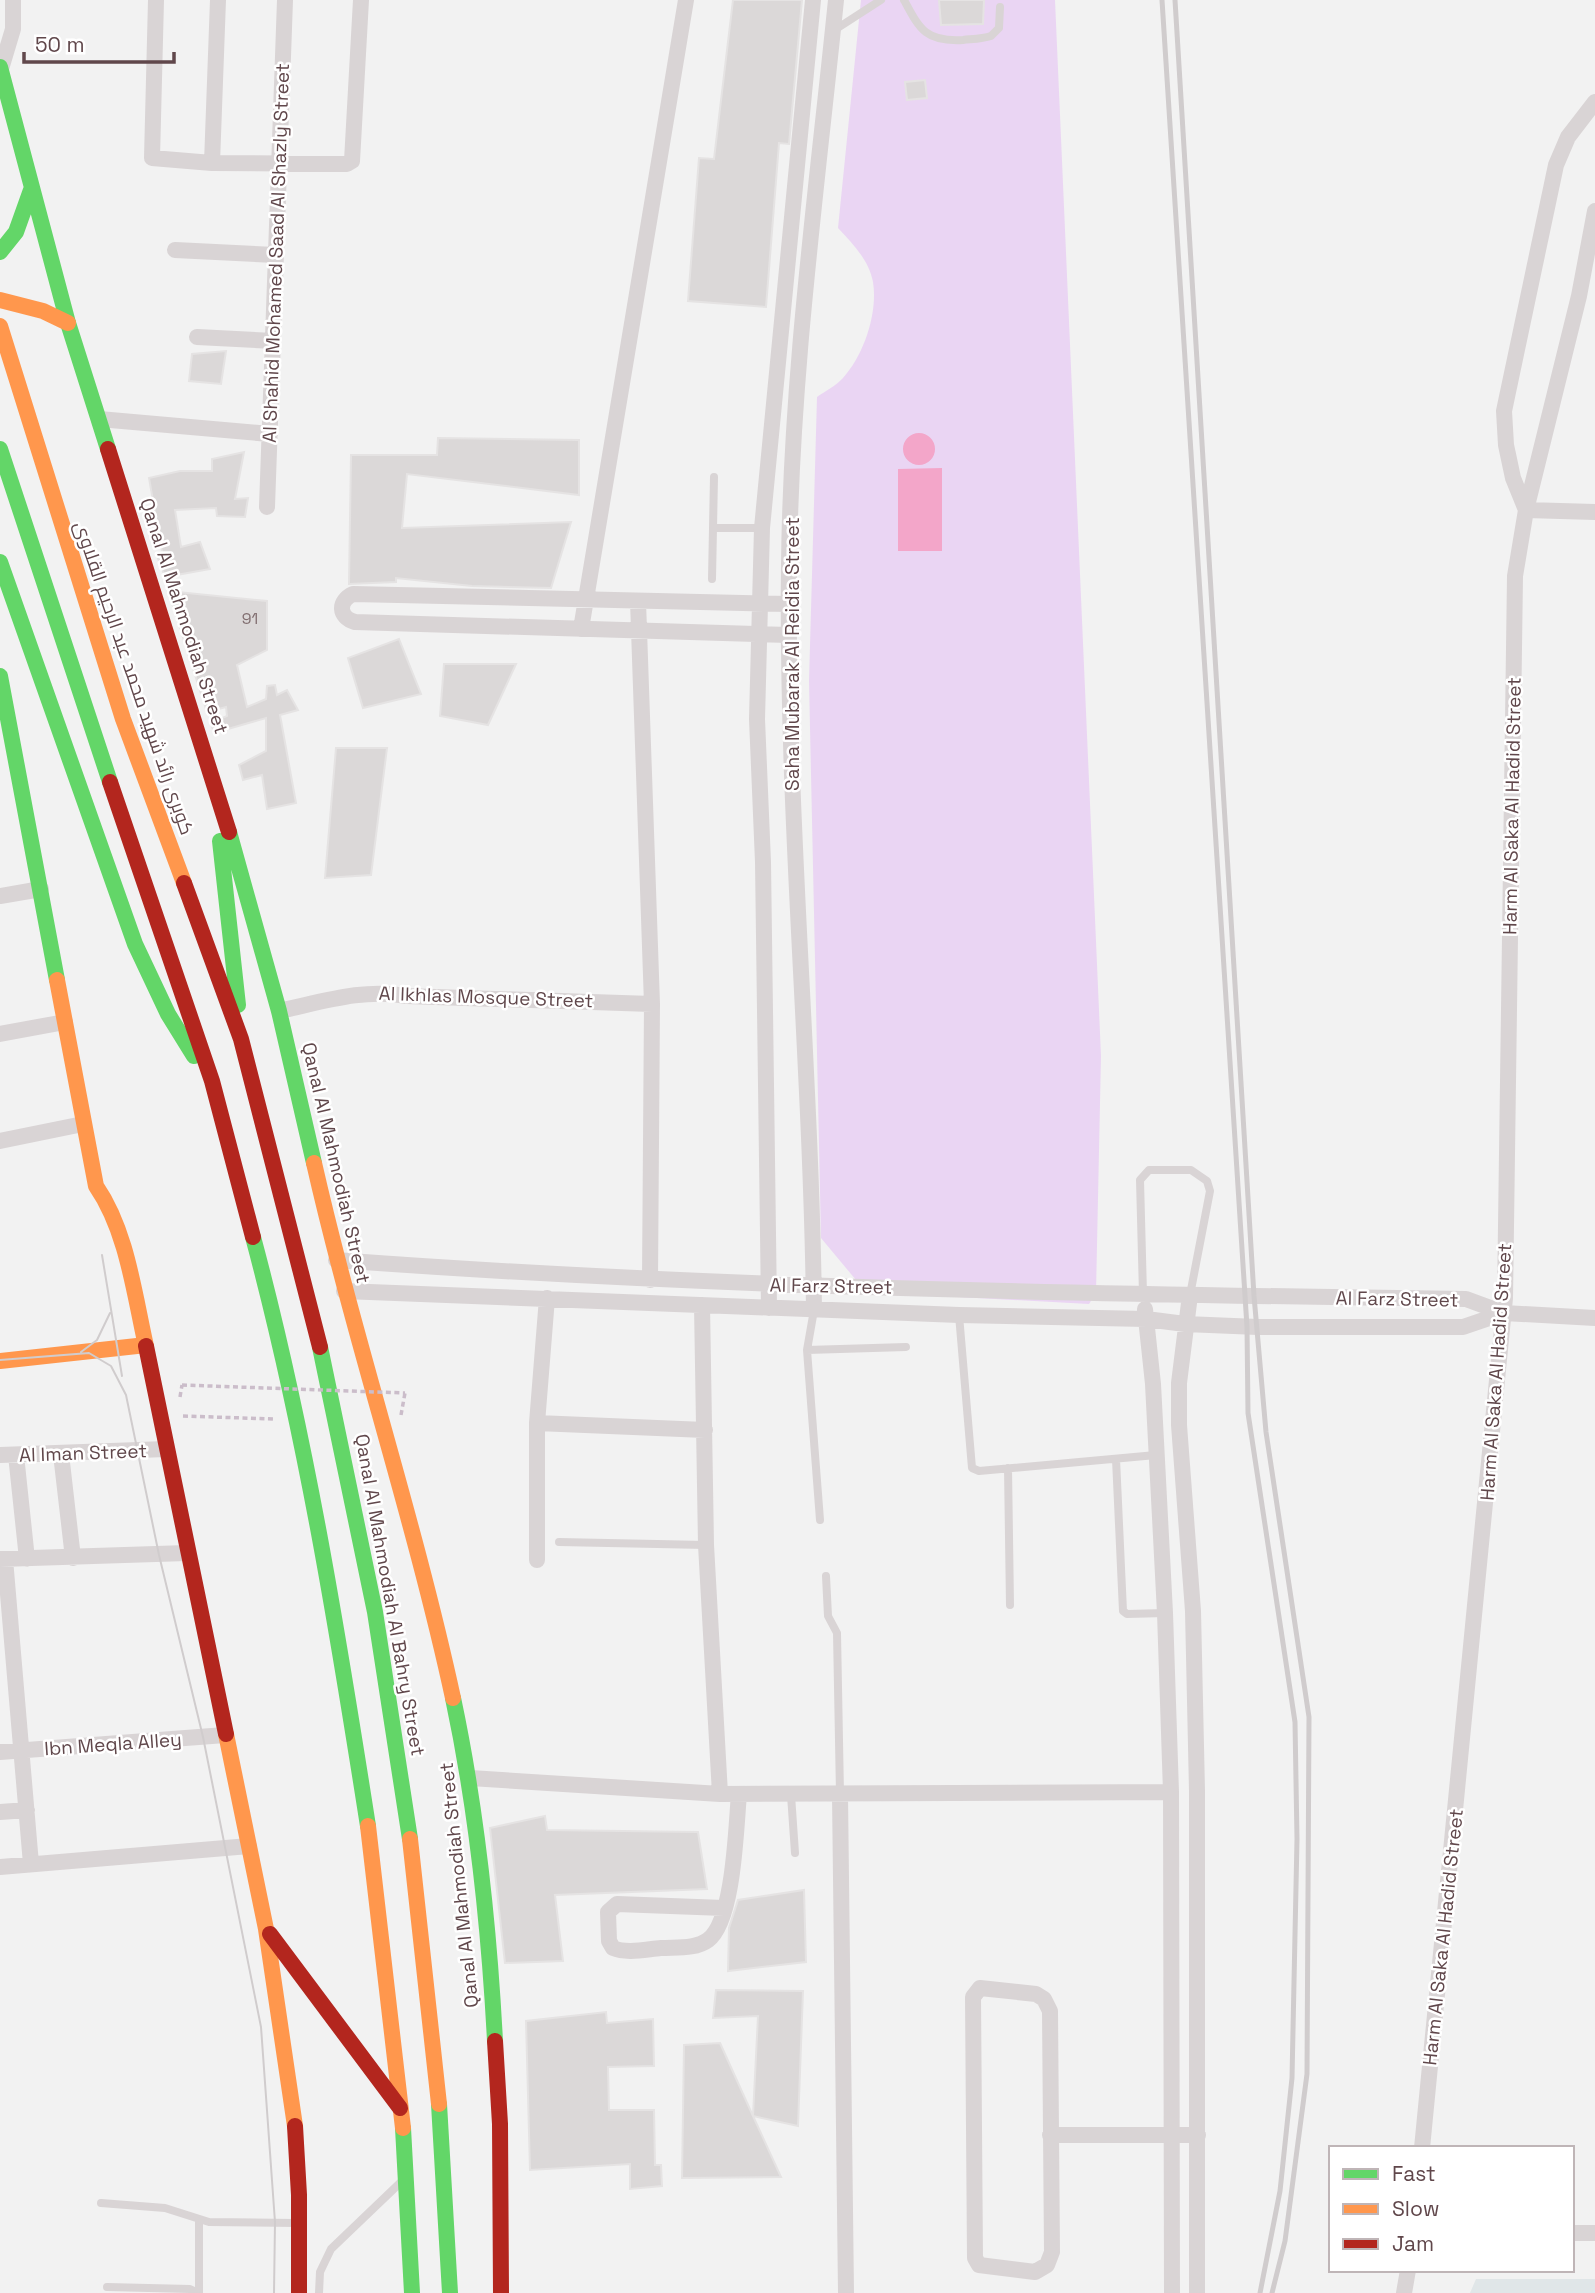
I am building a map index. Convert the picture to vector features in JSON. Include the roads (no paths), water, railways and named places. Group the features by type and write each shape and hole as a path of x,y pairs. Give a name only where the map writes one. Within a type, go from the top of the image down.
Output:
{"main road":[{"name":"Qanal Al Mahmodiah Street","path":"0,68 68,323 213,777 279,1011 344,1291 420,1554 470,1778 491,1959 497,2051 501,2293"},
{"path":"0,252 16,232 32,189"},
{"path":"0,300 43,311 68,323"},
{"name":"كوبرى رائد شهيد محمد عبد الرحيم القلاوى","path":"0,326 123,719 241,1040"},
{"path":"0,449 95,740 212,1082 257,1251 296,1419 330,1585 365,1792 402,2111 412,2293"},
{"path":"0,562 135,944 168,1014 212,1082"},
{"path":"1,686 96,1186 109,1205 117,1226 146,1345 266,1928 287,2061 299,2223 299,2293"},
{"path":"213,777 241,1040"},
{"name":"Qanal Al Mahmodiah Al Bahry Street","path":"241,1040 309,1300 343,1449 379,1639 419,1902 440,2117 450,2293"},
{"path":"0,1361 146,1345"},
{"path":"266,1928 402,2111"}],"street":[{"path":"0,68 13,29 13,0"},
{"path":"156,0 151,155 158,160 279,165 347,164 353,158 361,0"},
{"path":"212,163 218,0"},
{"name":"Al Shahid Mohamed Saad Al Shazly Street","path":"267,507 285,0"},
{"path":"581,629 686,0"},
{"name":"Saha Mubarak Al Reidia Street","path":"769,1308 757,719 762,528 813,0"},
{"name":"Saha Mubarak Al Reidia Street","path":"814,1310 790,733 789,604 794,390 836,0"},
{"path":"1595,102 1568,136 1556,165 1512,360 1504,411 1506,445 1513,478 1526,510 1595,512"},
{"name":"Harm Al Saka Al Hadid Street","path":"1422,2146 1504,1313 1515,576 1526,510 1579,296 1595,211"},
{"path":"176,250 275,255"},
{"path":"197,337 273,341"},
{"path":"99,419 270,434"},
{"path":"789,604 354,594 346,597 341,604 342,613 347,620 355,622 789,635"},
{"path":"638,601 652,1003 650,1280"},
{"path":"0,896 41,889"},
{"name":"Al Ikhlas Mosque Street","path":"279,1011 363,993 384,992 406,996 652,1003"},
{"path":"0,1034 65,1022"},
{"path":"0,1141 83,1124"},
{"name":"Al Farz Street","path":"336,1260 528,1274 769,1285 1143,1296 1190,1294 1466,1299 1504,1313"},
{"path":"527,1297 528,1274"},
{"name":"Al Farz Street","path":"344,1291 814,1310 1146,1319 1185,1324 1463,1327 1504,1313"},
{"path":"1190,1294 1179,1383 1179,1425 1193,1611 1197,2293"},
{"path":"1143,1296 1153,1384 1171,1792 1172,2293"},
{"path":"537,1560 537,1423 547,1298"},
{"path":"702,1305 706,1545 720,1794"},
{"path":"1504,1313 1595,1318"},
{"path":"1153,1384 1179,1383"},
{"path":"537,1423 705,1430"},
{"path":"1154,1427 1179,1425"},
{"name":"Al Iman Street","path":"8,1455 166,1449"},
{"path":"61,1454 73,1558"},
{"path":"8,1455 27,1559"},
{"path":"31,1864 21,1750 8,1683 2,1559 187,1553"},
{"name":"Ibn Meqla Alley","path":"0,1752 225,1735"},
{"path":"470,1778 720,1794 1171,1792"},
{"path":"724,1909 617,1905 608,1912 608,1941 619,1950 700,1944 717,1930 724,1909 733,1874 739,1794"},
{"path":"840,1795 846,2293"},
{"path":"0,1812 27,1810"},
{"path":"0,1867 249,1846"},
{"path":"979,1987 1036,1994 1048,2004 1050,2135 1052,2252 1047,2265 1035,2272 979,2265 973,2248 973,1997 979,1987"},
{"path":"1050,2135 1198,2135"},
{"path":"1574,2233 1595,2233"},
{"path":"1404,2293 1408,2272"}],"lane":[{"path":"833,31 881,0"},
{"path":"898,0 904,0 925,33 948,41 991,36 999,28 1000,6"},
{"path":"712,579 714,477"},
{"path":"713,528 762,528"},
{"path":"1143,1296 1138,1190 1143,1174 1149,1170 1191,1170 1207,1181 1210,1191 1190,1294"},
{"path":"814,1310 807,1350 820,1520"},
{"path":"959,1315 971,1466 979,1471 1156,1455"},
{"path":"807,1350 906,1347"},
{"path":"1116,1459 1124,1611 1127,1614 1165,1613"},
{"path":"1008,1468 1010,1605"},
{"path":"559,1542 706,1545"},
{"path":"826,1576 828,1616 837,1633 840,1795"},
{"path":"791,1795 795,1853"},
{"path":"319,2293 323,2264 331,2249 406,2177"},
{"path":"101,2203 165,2208 199,2220 299,2223"},
{"path":"107,2287 190,2289 199,2293 199,2220"}],"tram line":[{"path":"102,1255 122,1376"},
{"path":"81,1352 97,1340 110,1313"},
{"path":"0,1360 89,1353 111,1366 126,1395 159,1555 203,1737 261,2027 275,2222 274,2293"}],"railway":[{"path":"1162,0 1247,1327 1248,1413 1295,1722 1297,1839 1292,2078 1280,2191 1260,2293"},
{"path":"1175,0 1254,1296 1266,1432 1309,1717 1307,2074 1285,2241 1272,2293"}]}
